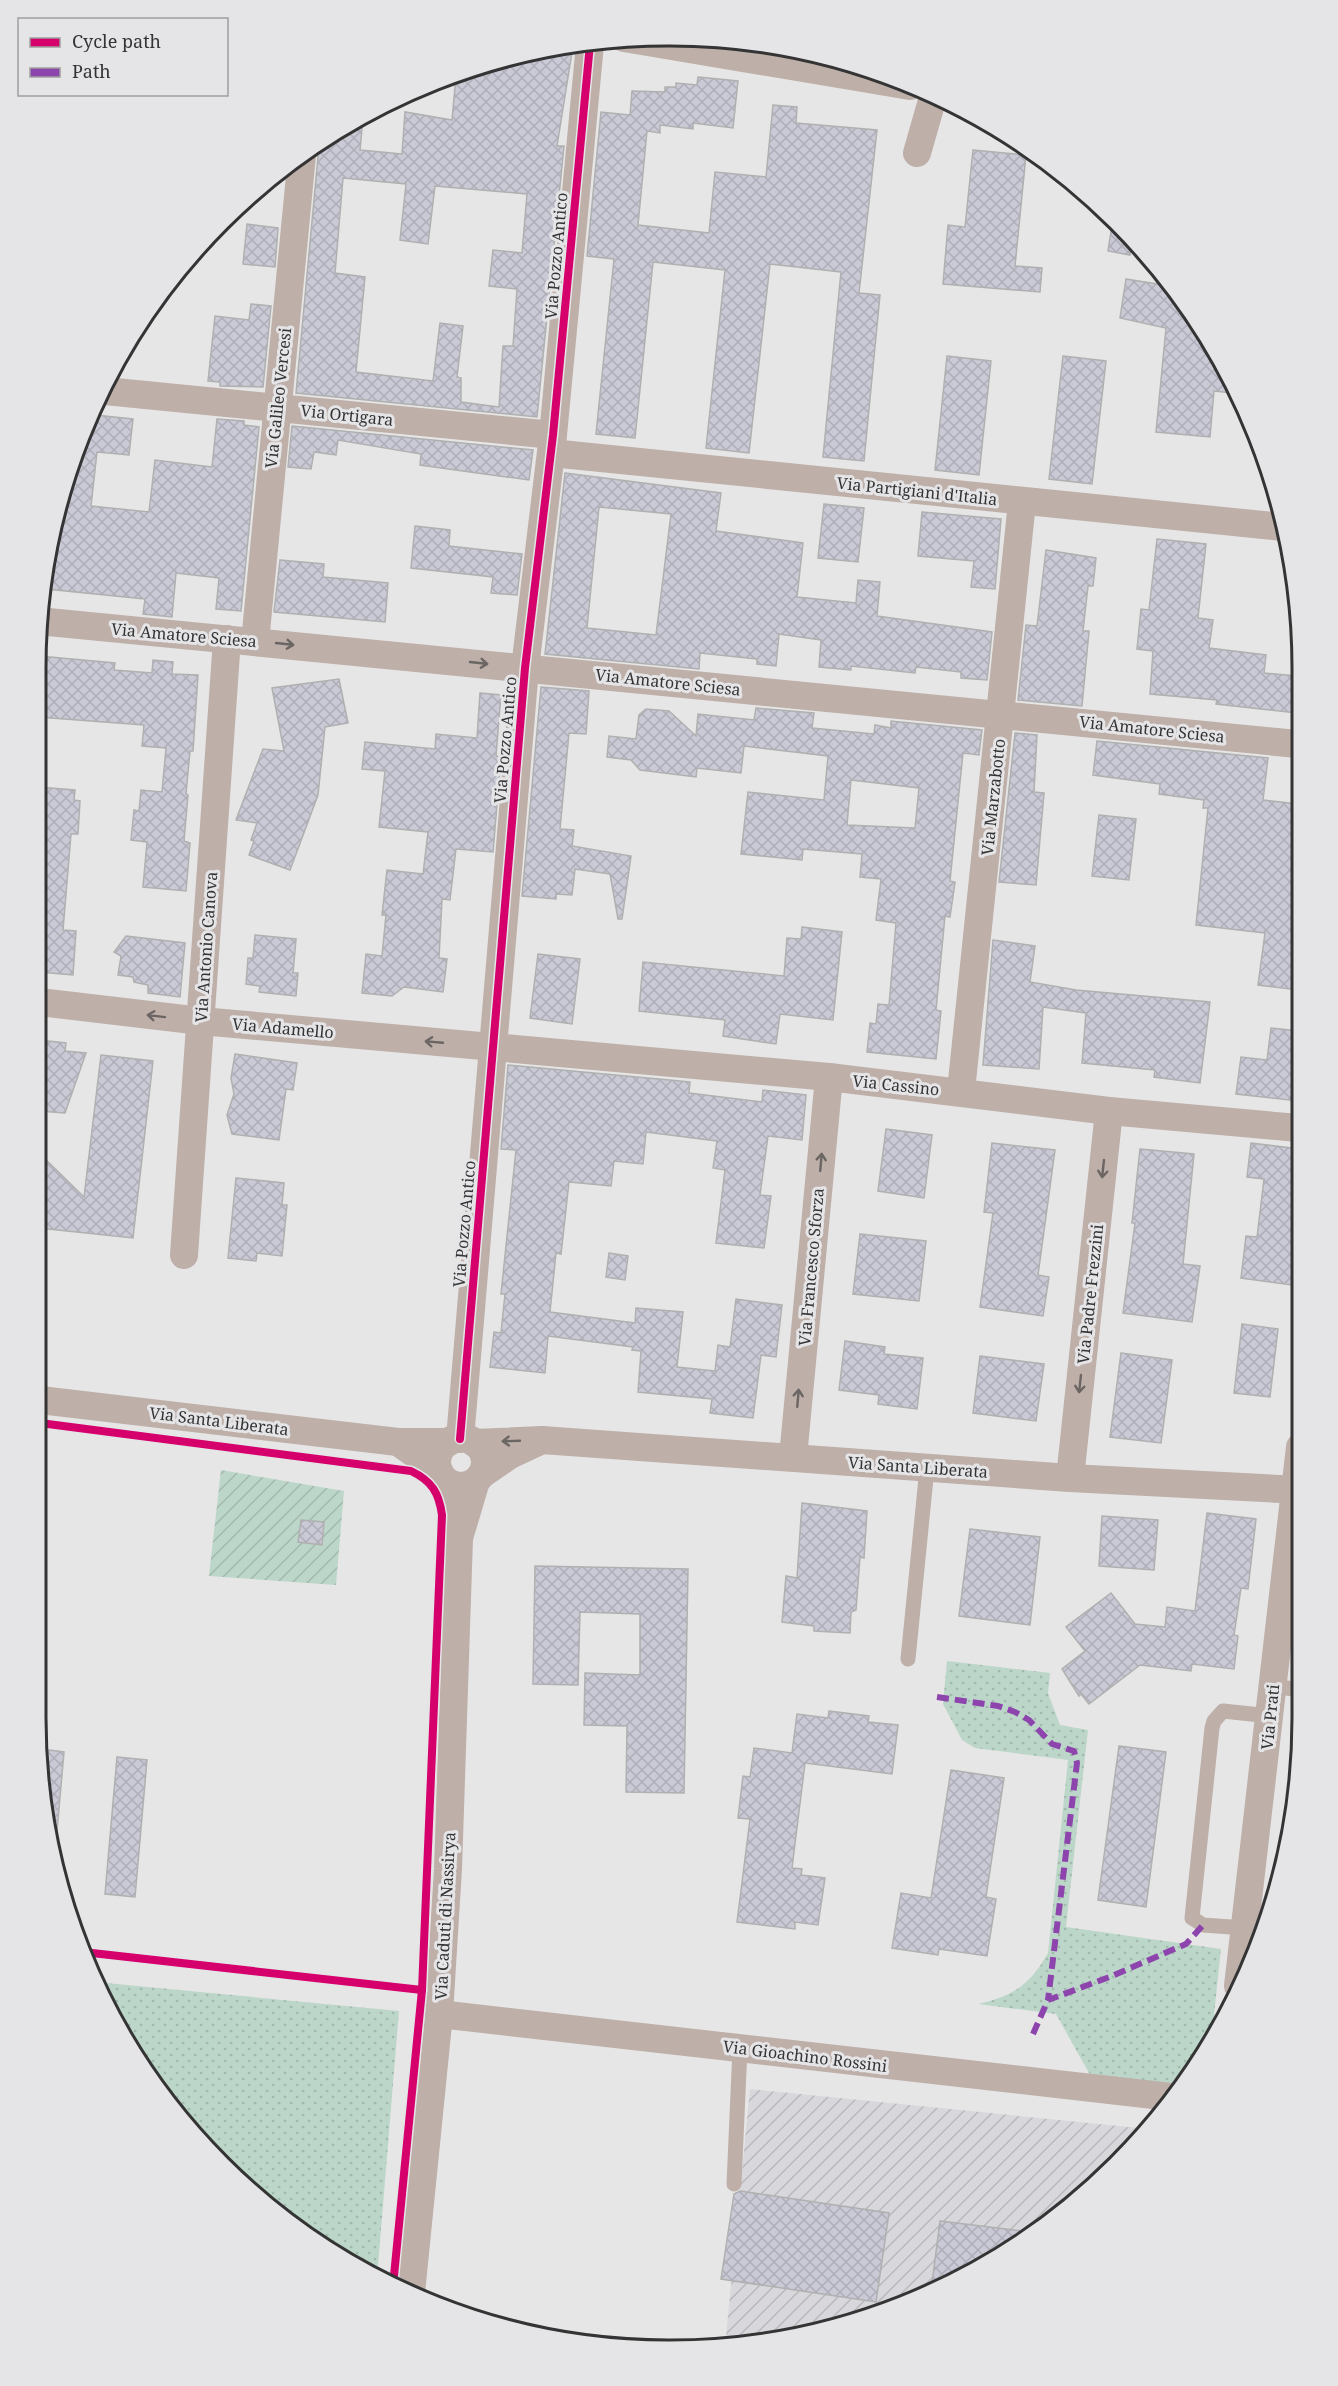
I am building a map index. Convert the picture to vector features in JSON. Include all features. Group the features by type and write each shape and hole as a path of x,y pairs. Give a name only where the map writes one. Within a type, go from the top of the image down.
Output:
{"street":[{"path":"673,46 863,78"},
{"name":"Via Pozzo Antico","path":"461,1441 525,668 552,444 589,52"},
{"path":"917,153 931,105"},
{"name":"Via Galileo Vercesi","path":"255,642 301,167"},
{"name":"Via Ortigara","path":"112,392 277,408 552,444"},
{"name":"Via Partigiani d'Italia","path":"552,444 1022,502 1275,526"},
{"name":"Via Marzabotto","path":"961,1091 1002,714 1022,502"},
{"name":"Via Amatore Sciesa","path":"49,622 1292,743"},
{"name":"Via Antonio Canova","path":"184,1255 227,639"},
{"name":"Via Adamello","path":"46,1003 201,1021 492,1047"},
{"name":"Via Cassino","path":"492,1047 829,1077 961,1091 1109,1111 1292,1127"},
{"name":"Via Francesco Sforza","path":"793,1457 829,1077"},
{"name":"Via Padre Frezzini","path":"1070,1478 1109,1111"},
{"name":"Via Santa Liberata","path":"46,1401 398,1442 542,1440 1070,1478 1292,1490"},
{"name":"Via Santa Liberata","path":"479,1478 510,1455 542,1440"},
{"path":"461,1441 482,1451 485,1459 459,1538 454,1506 440,1473 439,1453 461,1441"},
{"name":"Via Santa Liberata","path":"398,1442 440,1473"},
{"path":"440,1473 453,1485 469,1485 479,1478"},
{"name":"Via Caduti di Nassirya","path":"412,2283 439,2014 448,1869 459,1538"},
{"name":"Via Prati","path":"1241,1962 1270,1716 1287,1688 1292,1589"},
{"name":"Via Gioachino Rossini","path":"439,2014 1163,2096"}],"lane":[{"path":"909,1659 927,1468"},
{"path":"1245,1928 1203,1924 1192,1918 1210,1740 1214,1720 1223,1711 1270,1716"},
{"path":"734,2184 740,2048"}],"shaded area":[{"path":"750,2089 1136,2128 1109,2157 1048,2211 1015,2235 944,2275 907,2292 830,2318 790,2328 726,2336"}],"green space":[{"path":"221,1470 344,1491 336,1585 209,1576"},
{"path":"947,1661 1050,1673 1048,1693 1060,1725 1088,1730 1066,1927 1221,1949 1214,2017 1187,2063 1169,2087 1094,2082 1056,2014 978,2004 1001,1997 1019,1988 1034,1973 1048,1953 1068,1760 975,1748 962,1740 943,1704"},
{"path":"107,1983 399,2011 378,2267 323,2235 290,2211 229,2157 175,2096 151,2063"}],"building":[{"path":"572,54 557,146 564,146 537,417 296,393 318,155 362,128 360,150 402,154 405,112 452,120 455,85 508,68","holes":["343,178 406,184 400,240 428,244 435,186 527,194 522,253 493,250 489,286 517,289 513,346 503,346 499,407 461,402 461,378 457,377 463,326 440,323 433,381 356,372 365,277 335,273"]},
{"path":"698,77 738,81 733,128 693,123 693,129 660,125 660,133 647,131 638,225 709,233 715,172 766,177 773,105 797,107 796,123 877,130 859,293 880,295 864,461 823,457 841,272 770,264 749,453 706,448 725,270 653,262 635,438 596,434 614,259 587,256 601,112 630,115 632,91 665,92 665,87 676,87 676,83 697,85"},
{"path":"973,150 1020,154 1026,159 1015,266 1042,268 1040,292 943,284 948,225 965,227"},
{"path":"247,224 278,228 275,267 243,264"},
{"path":"1111,231 1130,252 1130,255 1108,251"},
{"path":"1126,279 1158,284 1163,290 1187,323 1226,392 1214,391 1210,437 1156,432 1166,328 1120,318"},
{"path":"251,304 271,306 263,387 220,386 220,382 208,381 215,316 249,320"},
{"path":"947,356 991,361 979,475 935,470"},
{"path":"1063,356 1106,361 1092,484 1049,479"},
{"path":"101,416 133,419 129,455 97,452 91,506 149,512 155,460 212,467 217,419 244,421 244,425 259,427 241,611 216,609 219,578 176,573 172,617 143,614 145,599 52,590 58,548 68,508 80,469"},
{"path":"292,426 533,450 529,480 420,465 421,454 338,440 336,455 314,452 311,469 288,467"},
{"path":"565,473 721,493 716,531 803,543 797,597 856,603 858,580 880,582 877,616 992,632 987,680 961,678 961,672 916,667 915,673 851,666 851,670 819,667 821,640 779,634 776,666 757,664 757,659 700,653 699,669 545,654","holes":["599,507 671,514 656,635 587,628"]},
{"path":"824,504 864,508 858,562 818,558"},
{"path":"922,512 1001,519 995,589 971,587 974,561 918,556"},
{"path":"415,526 450,530 449,546 522,554 517,595 491,593 493,577 411,568"},
{"path":"1157,539 1206,544 1198,618 1213,620 1209,648 1266,655 1264,673 1292,676 1292,712 1216,704 1217,700 1150,694 1153,651 1137,649 1141,609 1149,610"},
{"path":"1046,550 1096,558 1093,586 1088,586 1083,631 1089,631 1082,706 1018,700 1026,625 1037,626"},
{"path":"280,560 324,564 323,577 388,583 385,622 274,612"},
{"path":"47,657 115,663 114,670 152,673 153,660 173,662 172,674 198,675 193,751 190,751 186,794 188,795 184,841 190,843 186,891 143,887 147,842 131,840 134,810 139,811 141,790 162,792 166,748 142,746 144,725 46,718"},
{"path":"339,679 348,723 325,727 318,795 290,870 249,855 257,823 236,820 263,749 284,751 272,688"},
{"path":"541,687 589,691 586,734 569,733 560,829 574,830 572,846 631,856 622,919 618,919 610,874 575,869 572,895 556,894 556,899 522,896"},
{"path":"480,693 501,695 496,756 501,757 493,852 456,849 450,900 442,899 439,958 447,959 443,992 404,987 392,996 362,993 366,954 382,956 386,915 382,915 387,870 423,874 428,832 379,827 385,771 362,769 365,742 435,749 436,734 477,738"},
{"path":"756,708 814,713 812,728 874,734 875,725 891,728 891,721 982,730 979,755 963,753 950,881 955,882 950,917 945,916 936,1010 941,1011 936,1059 867,1052 870,1023 876,1024 878,1004 889,1005 896,923 876,920 881,879 860,877 862,854 803,849 802,860 741,854 748,792 824,800 828,756 744,746 741,773 697,768 696,777 640,770 631,760 607,757 609,736 636,739 639,715 646,709 669,711 696,736 698,714 754,720","holes":["851,780 919,788 915,828 847,825"]},
{"path":"1015,733 1037,735 1034,792 1044,793 1036,885 999,882"},
{"path":"1097,741 1268,758 1263,800 1292,803 1292,989 1258,985 1265,933 1196,925 1208,808 1203,808 1204,800 1159,794 1160,784 1093,775"},
{"path":"46,788 75,790 74,800 80,801 78,834 71,834 63,930 76,931 73,975 46,973"},
{"path":"1099,815 1136,819 1129,880 1092,876"},
{"path":"802,927 842,932 833,1020 780,1014 776,1044 723,1036 725,1020 639,1011 643,962 784,976 787,938 801,939"},
{"path":"255,935 296,939 293,973 298,973 296,996 259,992 260,986 246,984 248,958 253,958"},
{"path":"126,936 185,943 180,997 148,993 148,985 134,982 133,977 118,975 121,956 114,952"},
{"path":"993,940 1035,946 1030,982 1076,990 1210,1002 1200,1083 1154,1077 1155,1070 1082,1063 1086,1013 1043,1007 1039,1069 983,1065"},
{"path":"538,954 580,959 572,1024 530,1018"},
{"path":"1271,1028 1292,1030 1292,1100 1236,1094 1241,1057 1267,1060"},
{"path":"46,1041 66,1043 65,1051 86,1053 65,1113 46,1112"},
{"path":"235,1054 297,1063 293,1090 286,1089 279,1140 232,1134 227,1115 234,1094 231,1078"},
{"path":"101,1055 153,1061 133,1238 46,1229 46,1160 84,1197"},
{"path":"508,1065 690,1082 689,1093 762,1102 763,1090 806,1095 802,1140 768,1136 760,1195 771,1196 764,1248 716,1243 725,1170 713,1168 717,1141 646,1132 643,1164 614,1161 611,1186 569,1182 561,1254 556,1253 550,1312 635,1323 636,1308 683,1312 677,1367 715,1371 718,1345 730,1347 736,1299 782,1305 776,1357 761,1355 753,1418 710,1413 712,1399 638,1392 641,1351 632,1350 633,1347 548,1336 545,1373 490,1367 494,1332 501,1333 505,1294 501,1294 516,1150 501,1149"},
{"path":"886,1129 932,1135 924,1198 878,1191"},
{"path":"992,1143 1055,1150 1038,1275 1049,1277 1043,1316 980,1307 993,1213 984,1212"},
{"path":"1251,1143 1292,1148 1292,1285 1241,1278 1246,1236 1257,1237 1264,1179 1247,1177"},
{"path":"1140,1149 1194,1154 1183,1264 1200,1266 1192,1322 1123,1313 1135,1223 1132,1223"},
{"path":"236,1178 284,1183 282,1205 287,1205 282,1256 257,1253 256,1261 228,1258"},
{"path":"860,1234 926,1241 919,1301 853,1294"},
{"path":"609,1253 628,1256 625,1280 606,1277"},
{"path":"1242,1324 1278,1329 1270,1397 1234,1393"},
{"path":"845,1341 885,1347 884,1354 923,1358 917,1409 878,1404 879,1395 839,1390"},
{"path":"1121,1353 1172,1360 1161,1443 1110,1437"},
{"path":"980,1356 1044,1364 1036,1421 973,1413"},
{"path":"802,1503 867,1511 864,1558 860,1557 856,1610 851,1612 850,1633 814,1631 814,1626 782,1622 786,1576 797,1578"},
{"path":"1207,1513 1256,1519 1248,1589 1241,1588 1234,1635 1238,1636 1234,1669 1192,1664 1191,1671 1140,1665 1089,1704 1081,1694 1079,1696 1062,1669 1085,1651 1066,1627 1111,1593 1135,1624 1165,1627 1167,1607 1195,1611"},
{"path":"1102,1516 1158,1520 1154,1570 1099,1566"},
{"path":"301,1520 324,1522 322,1545 298,1542"},
{"path":"970,1529 1040,1537 1030,1625 959,1616"},
{"path":"535,1566 688,1569 684,1793 626,1792 627,1726 584,1725 585,1673 640,1675 640,1614 580,1612 578,1685 533,1684"},
{"path":"829,1711 869,1716 868,1722 898,1725 892,1774 805,1763 792,1868 802,1869 801,1875 825,1878 818,1925 795,1922 795,1929 737,1922 750,1819 738,1818 743,1776 750,1777 754,1748 792,1753 797,1714 828,1718"},
{"path":"1119,1746 1166,1752 1146,1907 1098,1900"},
{"path":"48,1750 64,1752 57,1831"},
{"path":"117,1757 147,1760 135,1897 105,1894"},
{"path":"951,1770 1004,1778 986,1897 996,1899 987,1956 939,1949 938,1955 892,1948 901,1893 931,1898"},
{"path":"740,2191 889,2213 876,2302 721,2279 734,2194"},
{"path":"940,2221 1021,2231 980,2256 932,2280"}],"marked path":[{"path":"937,1697 998,1706 1015,1712 1029,1720 1052,1744 1074,1751 1077,1763 1048,2000"},
{"path":"1033,2034 1048,2000 1112,1976 1186,1944 1203,1925"}],"cycle path":[{"path":"460,1439 525,668 553,435 589,52"},
{"path":"46,1424 411,1471 433,1488 439,1500 442,1515 422,1990 394,2275"},
{"path":"93,1953 422,1990"}]}
